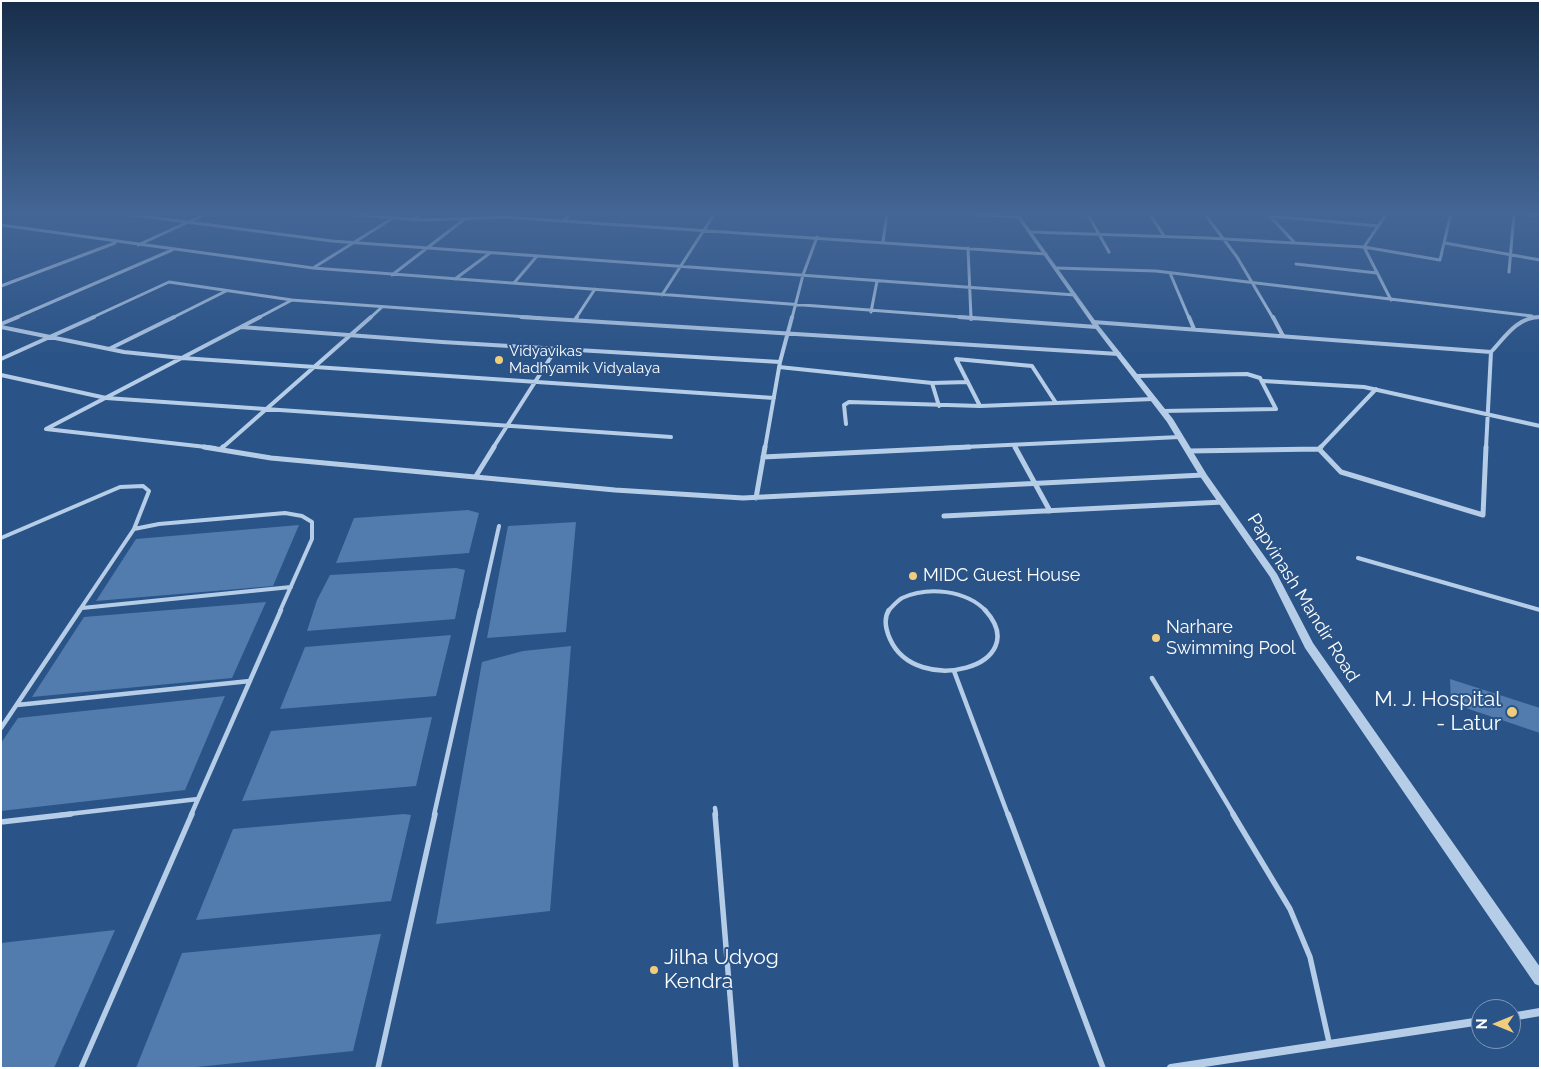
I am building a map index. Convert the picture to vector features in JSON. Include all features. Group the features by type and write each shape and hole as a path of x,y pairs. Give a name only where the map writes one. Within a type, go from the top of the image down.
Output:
{"street":[{"path":"1,286 63,263"},
{"path":"1,326 144,263"},
{"path":"273,263 391,275 595,289 871,312 971,319 1194,329 1491,352"},
{"path":"313,268 322,263"},
{"path":"391,275 407,263"},
{"path":"455,279 477,263"},
{"path":"514,283 532,263"},
{"path":"636,263 1076,295"},
{"path":"662,295 683,263"},
{"path":"756,498 780,365 807,263"},
{"path":"968,263 971,319"},
{"name":"Papvinash Mandir Road","path":"1052,263 1094,324 1119,354 1180,437 1203,475 1224,502 1274,576 1309,645 1540,979"},
{"path":"1242,263 1256,284 1283,336"},
{"path":"1372,263 1391,300"},
{"path":"1509,272 1510,263"},
{"path":"1296,264 1377,273"},
{"path":"1056,268 1170,273 1540,317"},
{"path":"1170,273 1194,329"},
{"path":"871,312 877,281"},
{"path":"1,359 168,282 291,300 382,307 1119,354"},
{"path":"575,320 595,289"},
{"path":"109,349 226,290"},
{"path":"291,300 46,429 221,449 271,458 615,490 756,498 1203,475"},
{"path":"221,449 382,307"},
{"path":"1319,449 1341,472 1483,515 1491,352 1521,320 1532,316"},
{"path":"1,326 109,349 182,358 774,398"},
{"path":"241,327 780,365 932,383 968,382"},
{"path":"476,476 556,349"},
{"path":"980,406 956,359 1032,366 1056,403"},
{"path":"1135,376 1247,374 1260,378 1276,409 1162,411"},
{"path":"1,375 106,398 671,437"},
{"path":"1262,381 1326,383 1376,389 1540,426"},
{"path":"932,383 939,406"},
{"path":"1188,452 1319,449 1376,389"},
{"path":"846,424 844,405 849,402 980,406 1153,399"},
{"path":"763,457 1180,437"},
{"path":"1014,445 1050,511"},
{"path":"944,516 1224,502"},
{"path":"1521,1015 1540,1012"},
{"path":"1171,1068 1329,1042 1471,1022"}],"lane":[{"path":"1,538 120,487 143,486 149,491 134,529 1,728"},
{"path":"81,1068 312,539 312,522 302,516 285,514 159,524 134,529"},
{"path":"378,1068 499,526"},
{"path":"1358,558 1540,610"},
{"path":"81,608 291,587"},
{"path":"940,590 965,597 985,611 996,630 994,649 979,664 954,671 926,668 902,656 893,647 884,628 888,610 895,602 915,592 940,590"},
{"path":"954,671 1103,1068"},
{"path":"1152,678 1290,909 1310,957 1329,1042"},
{"path":"17,705 250,682"},
{"path":"1,822 198,799"},
{"path":"715,808 736,1068"}],"building":[{"path":"468,510 479,513 469,553 336,563 354,518"},
{"path":"576,522 566,632 487,638 508,526"},
{"path":"299,525 273,586 96,601 136,539"},
{"path":"456,568 465,570 455,619 307,631 317,600 330,575"},
{"path":"266,602 232,678 32,697 84,617"},
{"path":"451,635 436,696 280,709 305,647"},
{"path":"571,646 550,911 436,924 482,662 523,651"},
{"path":"1450,679 1540,708 1540,733 1451,703"},
{"path":"225,696 185,790 1,811 1,743 18,718"},
{"path":"432,717 416,786 242,801 271,731"},
{"path":"404,814 411,815 391,901 196,920 233,829"},
{"path":"115,930 54,1068 1,1068 1,943"},
{"path":"381,934 353,1051 187,1068 136,1068 182,953"}],"place":[{"name":"Vidyavikas Madhyamik Vidyalaya","path":"499,360"},
{"name":"MIDC Guest House","path":"913,576"},
{"name":"Narhare Swimming Pool","path":"1156,638"},
{"name":"M. J. Hospital - Latur","path":"1512,712"},
{"name":"Jilha Udyog Kendra","path":"654,970"}]}
